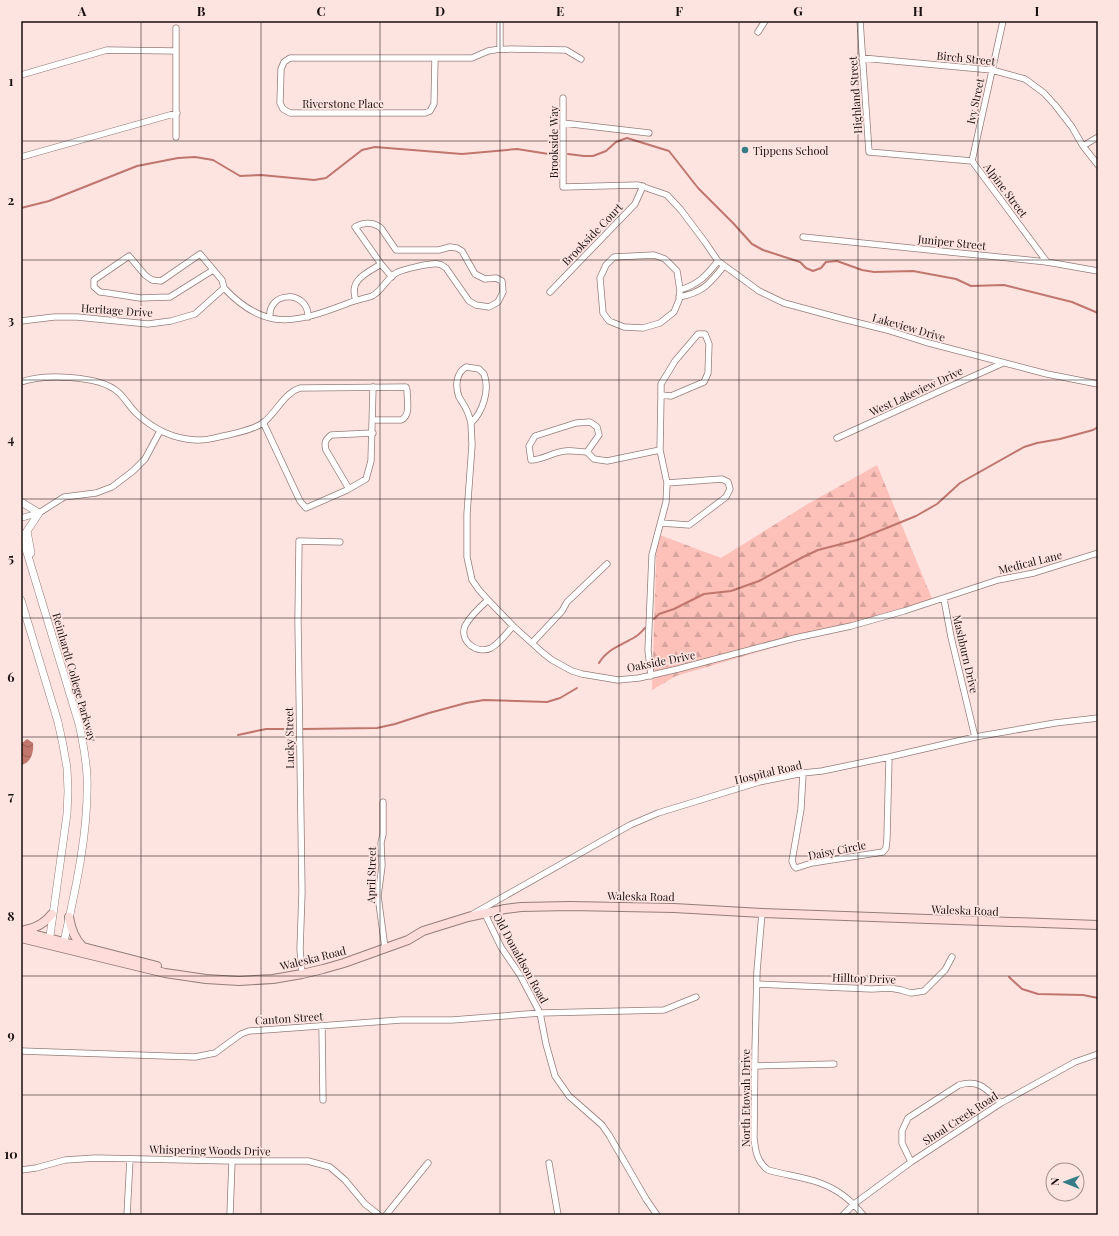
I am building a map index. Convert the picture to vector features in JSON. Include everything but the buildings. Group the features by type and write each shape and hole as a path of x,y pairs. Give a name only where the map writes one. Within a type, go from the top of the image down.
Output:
{"main road":[{"name":"Waleska Road","path":"63,945 165,973 244,981 273,979 302,974 344,963 408,940 423,931 468,917 521,907 570,906 674,908 762,913 1098,925"},
{"path":"21,933 40,925 49,919 52,914"},
{"path":"69,917 72,932 82,946"},
{"path":"21,933 63,945"},
{"name":"Waleska Road","path":"63,945 82,946 196,977"}],"street":[{"path":"500,21 500,49"},
{"path":"758,32 765,21"},
{"name":"Highland Street","path":"860,21 869,152 885,153"},
{"name":"Ivy Street","path":"972,161 1003,21"},
{"path":"176,28 176,136"},
{"name":"Riverstone Place","path":"435,58 434,104 430,111 425,113 290,113 283,109 280,103 281,68 284,62 290,58 435,58 472,58 488,51 500,49 566,50 581,59"},
{"path":"21,75 107,50 176,51"},
{"name":"Birch Street","path":"862,58 992,70 1025,79 1044,93 1072,127 1083,146 1098,165"},
{"name":"Brookside Way","path":"563,98 563,187"},
{"path":"21,157 176,113"},
{"path":"563,123 649,133"},
{"path":"1083,146 1098,137"},
{"name":"Alpine Street","path":"885,153 972,161 1047,262"},
{"name":"Lakeview Drive","path":"563,187 638,185 667,195 681,210 718,261 759,291 784,303 1004,363 1047,374 1098,384"},
{"name":"Brookside Court","path":"550,292 635,204 643,186"},
{"path":"214,270 170,297 140,298 108,294 100,292 94,287 94,280 129,256 145,275 152,280 161,281 200,254 214,270 222,280 224,288 235,300 246,308 270,318 288,320 308,317 373,295 397,273 416,267 437,264 443,265 446,268 469,301 476,304 493,306 498,302 503,292 502,281 496,278 485,279 475,274 462,251 457,248 450,247 439,250 396,250 379,226 368,223 356,227 381,264 392,277"},
{"name":"Juniper Street","path":"803,237 1047,262 1098,271"},
{"path":"654,255 665,260 677,271 680,290 680,297 674,312 660,323 643,328 624,327 609,321 603,313 600,278 606,265 614,257 654,255"},
{"path":"680,290 697,283 706,276 718,261"},
{"path":"356,300 353,291 357,281 381,264"},
{"path":"680,297 693,294 701,290 711,282 724,266"},
{"name":"Heritage Drive","path":"21,321 54,317 77,317 148,324 171,321 196,314 224,288"},
{"path":"270,318 270,310 274,303 280,298 287,296 294,297 301,301 306,307 308,317"},
{"path":"651,676 648,650 652,555 666,507 666,484 660,450 661,395 662,384 675,362 698,334 705,334 709,344 708,373 704,382 671,396 661,395"},
{"name":"West Lakeview Drive","path":"838,438 1004,363"},
{"name":"Oakside Drive","path":"471,423 477,418 484,401 487,386 484,374 479,369 466,367 458,375 456,382 457,390 471,423 472,445 467,514 467,557 472,580 479,590 513,626 552,660 572,671 618,680 651,676 795,638 851,626 944,599"},
{"path":"21,382 45,378 66,378 89,380 104,384 117,391 135,412 160,431 195,440 212,439 246,431 263,422 291,392 300,388 406,387 408,415 405,419 373,420"},
{"path":"263,422 300,501 306,508 349,489 366,479 372,461 374,388"},
{"path":"587,452 599,434 597,428 590,422 576,423 535,436 529,446 531,460 538,460 555,453 567,451 587,452 594,459 606,461 660,450"},
{"path":"21,518 39,513 64,497 96,492 112,487 133,471 145,459 160,431"},
{"path":"349,489 326,450 326,439 331,435 373,433"},
{"path":"661,522 689,525 726,497 730,489 728,482 722,479 666,484"},
{"path":"21,502 39,513"},
{"path":"37,587 27,531 39,513"},
{"name":"Reinhardt College Parkway","path":"21,533 79,724 84,746 87,775 86,825 63,945"},
{"name":"Lucky Street","path":"302,974 300,949 302,892 298,628 299,541 340,542"},
{"name":"Medical Lane","path":"944,599 998,580 1034,573 1098,553"},
{"path":"532,643 562,612 567,602 607,564"},
{"name":"Mashburn Drive","path":"944,599 951,638 975,737"},
{"path":"21,600 58,722 64,745 67,768 67,814 49,941"},
{"path":"488,600 480,607 465,627 465,639 468,644 478,649 485,650 490,648 497,643 513,626"},
{"name":"Hospital Road","path":"468,917 630,825 658,813 759,782 803,773 822,771 975,737 1055,723 1098,718"},
{"name":"Daisy Circle","path":"803,773 800,809 792,861 796,868 819,862 883,852 886,848 888,838 889,757"},
{"name":"April Street","path":"383,802 383,834 381,843 382,866 378,896 385,948"},
{"name":"North Etowah Drive","path":"762,913 757,984 755,1148 760,1162 764,1167 774,1172 819,1183 829,1187 854,1204 863,1215"},
{"name":"Old Donaldson Road","path":"485,914 501,947 520,975 540,1013 546,1044 555,1076 569,1096 602,1125 657,1215"},
{"name":"Hilltop Drive","path":"757,984 872,989 890,988 910,993 924,991 945,970 952,957"},
{"name":"Canton Street","path":"21,1051 196,1057 215,1053 241,1034 249,1031 401,1020 459,1020 540,1013 664,1010 696,997"},
{"path":"322,1026 323,1100"},
{"name":"Shoal Creek Road","path":"843,1215 854,1204 912,1162 1002,1103 1075,1062 1098,1054"},
{"path":"755,1066 834,1064"},
{"path":"912,1162 902,1143 902,1131 908,1118 914,1113 959,1085 968,1082 984,1087 1002,1103"},
{"name":"Whispering Woods Drive","path":"21,1170 36,1168 65,1160 96,1158 308,1161 330,1167 345,1180 365,1204 379,1215"},
{"path":"127,1215 130,1159"},
{"path":"230,1215 232,1161"},
{"path":"386,1215 428,1163"},
{"path":"550,1163 558,1215"}],"green space":[{"path":"877,465 933,601 676,676 652,690 657,534 721,558 806,505"}],"water":[{"path":"27,739 33,743 33,750 29,760 21,765 21,744"}],"waterway":[{"path":"568,154 593,156 606,151 616,142 627,138 669,151 698,188 752,244 763,250 800,262 806,268 813,271 821,268 826,262 837,261 862,270 874,272 913,271 956,279 971,286 1004,285 1072,302 1098,313"},
{"path":"21,208 49,201 137,166 178,158 195,157 213,160 240,176 261,175 314,180 326,178 362,150 375,147 462,154 517,149 555,155"},
{"path":"654,619 659,614 674,609 704,594 731,591 759,581 818,550 857,540 916,516 937,504 960,483 1024,447 1060,439 1093,430 1098,427"},
{"path":"599,663 606,654 636,636 645,628"},
{"path":"303,729 377,728 466,703 484,700 547,702 560,698 577,688"},
{"path":"238,735 266,729 294,729"},
{"path":"1009,977 1022,989 1038,994 1083,995 1098,998"}],"place":[{"name":"Tippens School","path":"745,150"}]}
